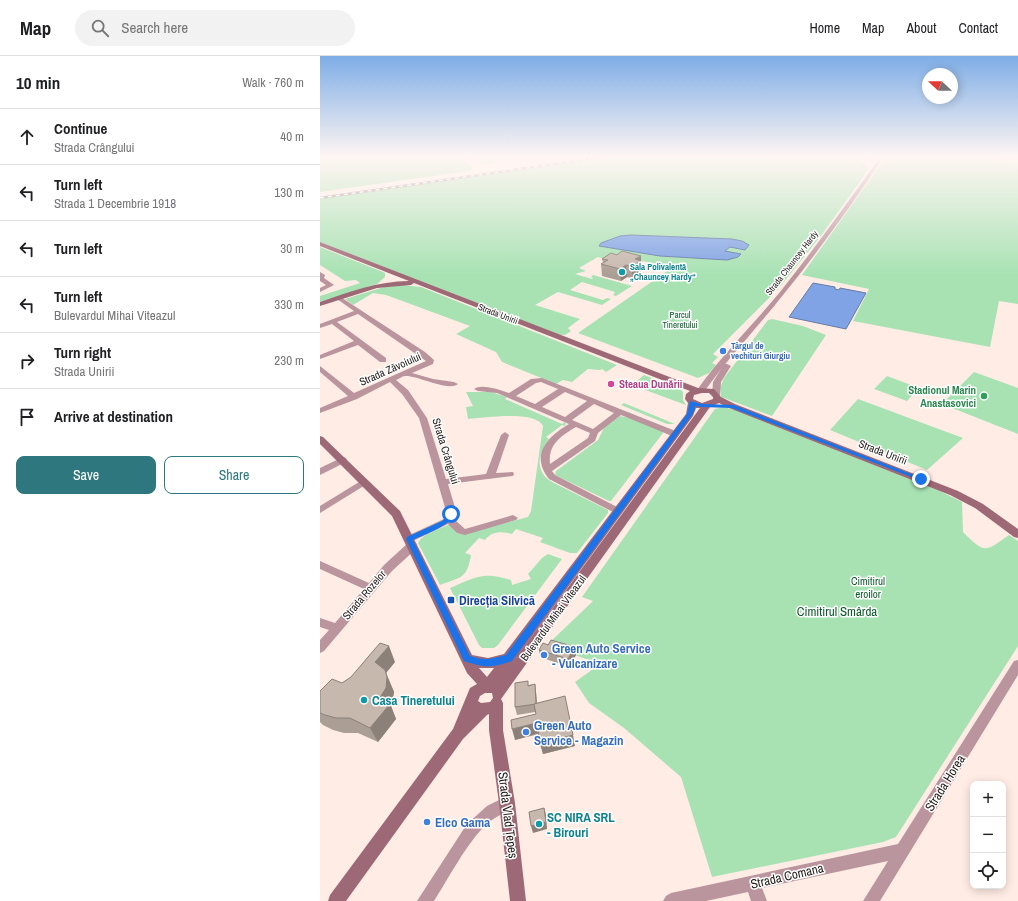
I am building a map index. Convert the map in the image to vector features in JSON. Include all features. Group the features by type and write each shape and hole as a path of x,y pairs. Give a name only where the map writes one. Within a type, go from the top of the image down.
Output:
{"main road":[{"name":"Strada Unirii","path":"320,244 676,383 695,394"},
{"path":"376,286 389,278 390,274 388,271"},
{"path":"320,304 376,286 406,283 427,286"},
{"path":"710,391 713,401 699,405 695,394 710,391"},
{"name":"Bulevardul Mihai Viteazul","path":"485,698 509,658 692,411 695,394"},
{"name":"Strada Unirii","path":"713,401 732,406 948,490 979,506 1018,534"},
{"name":"Bulevardul Mihai Viteazul","path":"336,901 485,698 713,401"},
{"name":"Strada Vlad Țepeș","path":"320,439 396,514 485,698 496,730 507,803 518,901"},
{"path":"469,664 474,662 485,664 509,658"}],"street":[{"name":"Strada Chauncey Hardy","path":"695,394 757,322 835,224 854,196"},
{"path":"320,274 322,275 321,279 330,286 320,290"},
{"name":"Strada Zăvoiului","path":"320,411 407,374 428,364 430,360 339,298"},
{"path":"320,326 358,312"},
{"path":"332,322 383,360"},
{"name":"Strada Chauncey Hardy","path":"713,401 718,378 757,322"},
{"path":"320,357 359,342"},
{"path":"320,368 354,396"},
{"path":"407,374 433,381 454,384"},
{"name":"Strada Crângului","path":"392,380 409,397 423,418 451,511 449,519"},
{"path":"510,396 538,380 675,434"},
{"path":"478,389 496,391 510,396 594,432"},
{"path":"536,407 564,389"},
{"path":"566,420 593,401"},
{"path":"547,470 592,438 594,432 620,412"},
{"path":"575,424 550,442 546,455 547,470 552,477 618,511"},
{"path":"490,476 504,436"},
{"path":"320,472 342,460"},
{"path":"443,482 510,474"},
{"path":"320,510 364,482"},
{"path":"411,543 449,519 460,531 465,532 513,518"},
{"name":"Strada Rozelor","path":"320,648 411,543"},
{"path":"320,565 371,588"},
{"path":"320,622 336,628"},
{"name":"Strada Horea","path":"871,901 1018,665"},
{"path":"425,901 472,829 492,811 507,803"},
{"name":"Strada Comana","path":"671,901 903,850"},
{"path":"753,884 759,901"}],"green space":[{"name":"Parcul Tineretului","path":"338,196 849,196 820,237 778,289 713,354 718,357 712,363 716,365 709,373 698,378 578,333 673,267 621,257 604,259 598,257 579,268 586,271 575,274 592,279 593,278 591,277 593,275 632,286 616,296 613,295 615,292 582,282 570,290 603,300 607,298 611,299 602,305 558,292 535,305 580,319 568,328 571,331 565,335 560,335 320,242 320,199"},
{"path":"858,196 1018,196 1018,304 999,301 990,347 853,321 869,289 802,275"},
{"path":"320,247 383,272 385,273 385,277 377,284 320,302 320,296 360,283 356,280 345,281 320,265"},
{"path":"402,285 421,287 617,365 606,372 602,369 588,369 572,382 563,380 556,384 502,362 496,352 456,334 470,326 386,295 373,293 353,305 345,299 384,287"},
{"path":"772,319 803,326 826,335 772,416 721,397 720,388 724,378 768,320"},
{"name":"Stadionul Marin Anastasovici","path":"974,372 1018,388 1018,434 942,404"},
{"path":"644,375 680,389 683,392 683,400 686,405 632,385"},
{"path":"887,376 919,388 907,401 874,389"},
{"path":"466,392 491,392 507,397 505,399 562,424 565,422 566,423 565,426 562,425 546,437 549,439 540,457 540,468 542,473 552,482 608,510 608,513 577,553 570,553 540,542 543,538 516,529 512,534 497,532 485,540 479,538 465,553 471,555 467,569 462,576 440,585 418,543 428,534 450,524 457,533 464,534 528,517 531,511 543,426 538,421 520,416 468,419 466,407 473,406"},
{"path":"858,399 963,438 927,470 830,430"},
{"path":"624,403 675,424 667,424 621,405"},
{"name":"Cimitirul Smârda","path":"723,407 735,410 940,491 962,502 963,532 981,547 985,548 995,545 1009,535 1018,541 1018,646 896,837 883,842 712,877 681,777 624,728 589,703 575,682 600,664 547,645 593,601 582,597 712,413 715,409"},
{"path":"620,416 634,419 662,431 663,433 611,501 555,475 556,471 598,440 604,428"},
{"path":"548,554 562,559 498,645 494,648 482,648 479,645 450,588 479,576 501,577 511,580 512,585 531,579 528,574 542,558"}],"water":[{"path":"631,235 732,239 742,241 749,245 745,250 730,247 725,251 741,254 738,257 727,260 660,256 599,246 601,243 620,236"},
{"path":"813,283 835,287 835,289 839,290 840,288 866,293 846,329 789,317"}],"building":[{"path":"622,251 641,256 635,259 641,261 632,266 626,265 620,269 601,264 608,260 602,259 611,253 617,255"},
{"path":"551,640 575,647 568,659 539,650 543,643 548,645"},
{"path":"380,643 389,646 375,662 385,670 387,677 386,688 379,699 390,704 370,728 350,718 336,718 320,713 320,691 332,679 342,683 351,677"},
{"path":"528,681 528,686 535,684 536,704 515,707 515,683"},
{"path":"565,696 573,735 540,744 537,723 512,729 511,720 536,714 534,704"},
{"path":"544,808 546,822 531,826 529,812"}],"railway":[{"path":"320,198 331,196"}],"place":[{"name":"Sala Polivalentă „Chauncey Hardy“","path":"622,272"},
{"name":"Târgul de vechituri Giurgiu","path":"723,351"},
{"name":"Steaua Dunării","path":"611,384"},
{"name":"Stadionul Marin Anastasovici","path":"984,396"},
{"name":"Direcția Silvică","path":"451,600"},
{"name":"Green Auto Service - Vulcanizare","path":"544,655"},
{"name":"Casa Tineretului","path":"364,700"},
{"name":"Green Auto Service - Magazin","path":"526,732"},
{"name":"Elco Gama","path":"427,822"},
{"name":"SC NIRA SRL - Birouri","path":"539,824"}],"route":[{"path":"451,514 449,519 445,522 409,539 467,659 481,664 489,664 509,658 690,414 693,406 692,403 701,406 732,406 921,479"}],"park label":[{"name":"Cimitirul eroilor","path":"868,587"}]}
